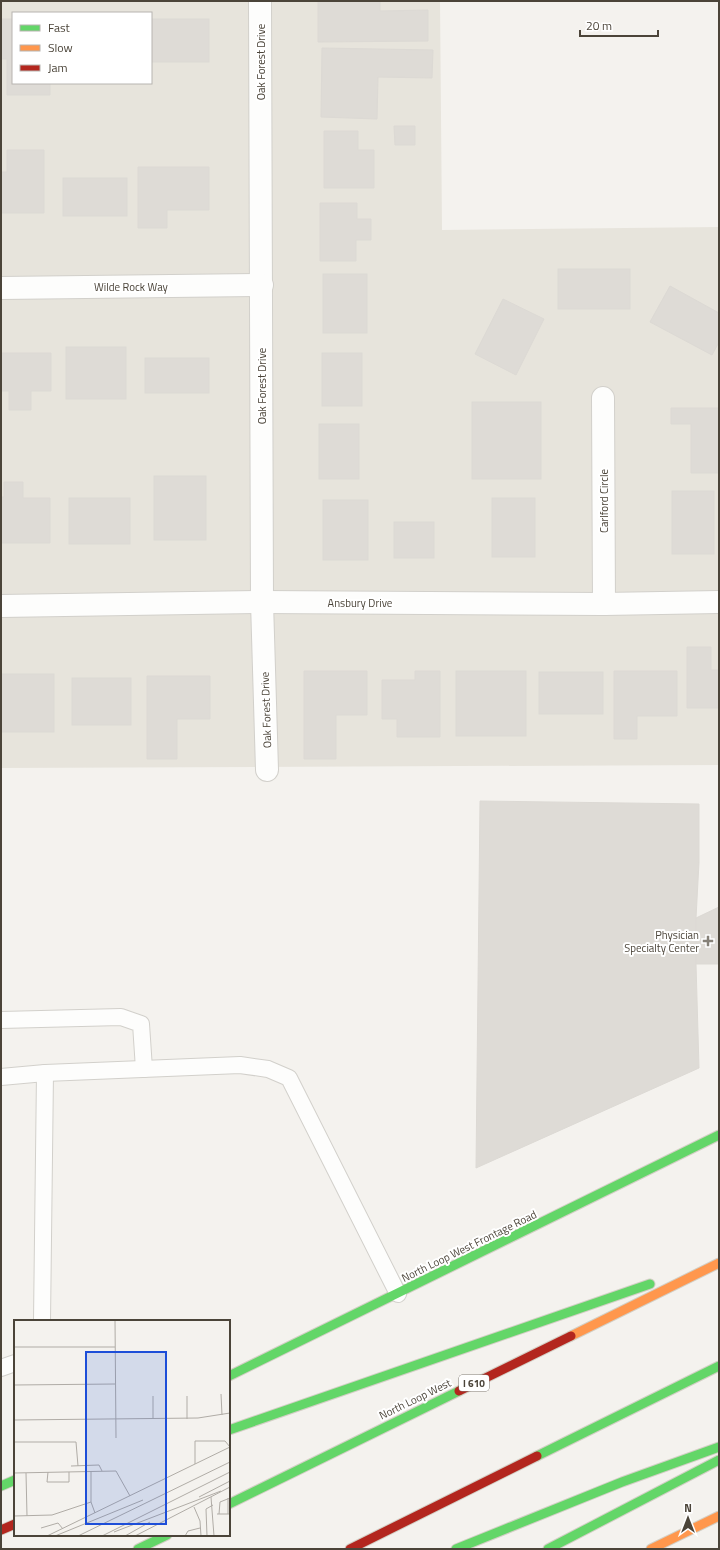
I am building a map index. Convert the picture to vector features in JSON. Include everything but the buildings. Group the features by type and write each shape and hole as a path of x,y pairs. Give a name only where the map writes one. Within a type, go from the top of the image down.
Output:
{"main road":[{"name":"North Loop West Frontage Road","path":"230,1376 719,1135"},
{"path":"230,1430 719,1261"},
{"name":"North Loop West","path":"230,1504 719,1261"},
{"path":"350,1549 719,1366"},
{"path":"456,1549 622,1482 719,1447"},
{"path":"548,1549 719,1460"},
{"path":"1,1486 14,1480"},
{"path":"651,1549 719,1516"},
{"path":"1,1530 14,1524"},
{"path":"138,1549 165,1536"}],"street":[{"name":"Oak Forest Drive","path":"260,1 262,602 267,770"},
{"name":"Wilde Rock Way","path":"1,288 262,285"},
{"name":"Carlford Circle","path":"603,398 604,604"},
{"name":"Ansbury Drive","path":"1,606 262,602 604,604 719,602"}],"lane":[{"path":"1,1020 121,1018 141,1024 144,1069"},
{"path":"1,1077 45,1073 240,1065 268,1069 289,1078 398,1294"},
{"path":"42,1320 45,1073"},
{"path":"1,1368 14,1363"}],"shaded area":[{"path":"1,1 440,1 442,230 719,227 719,765 1,768"}],"traffic: fast":[{"path":"230,1376 719,1135"},
{"path":"230,1430 650,1284"},
{"path":"537,1456 719,1366"},
{"path":"230,1504 459,1391"},
{"path":"456,1549 622,1482 719,1447"},
{"path":"548,1549 719,1460"},
{"path":"1,1486 14,1480"},
{"path":"138,1549 165,1536"}],"traffic: slow":[{"path":"571,1336 719,1263"},
{"path":"651,1549 719,1516"}],"traffic: jam":[{"path":"459,1391 571,1336"},
{"path":"350,1549 537,1456"},
{"path":"1,1530 14,1524"}],"place":[{"name":"Physician Specialty Center","path":"708,941"}]}
